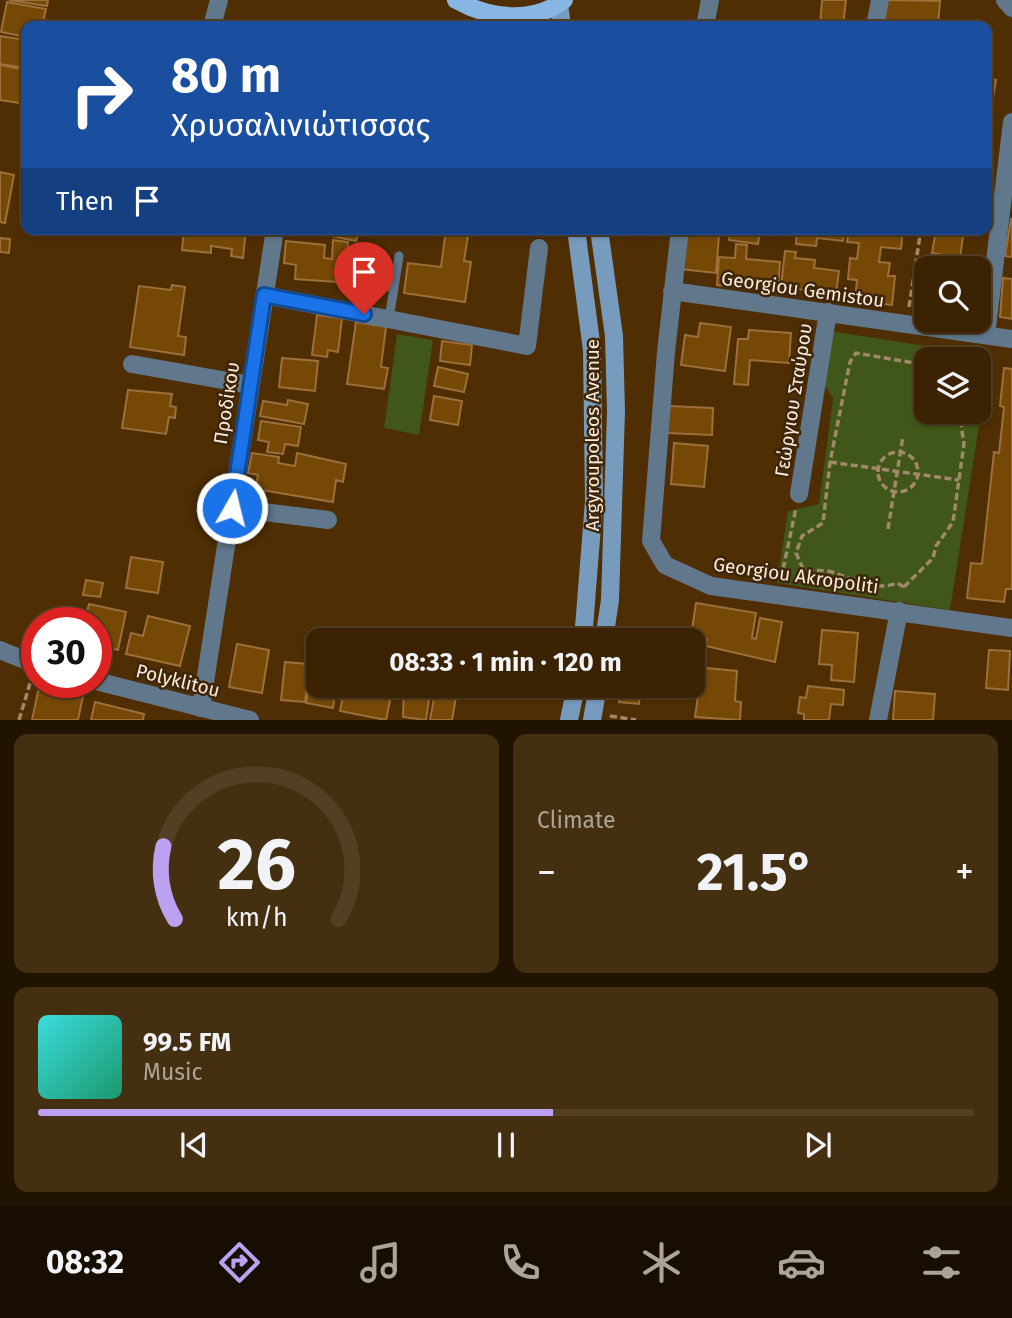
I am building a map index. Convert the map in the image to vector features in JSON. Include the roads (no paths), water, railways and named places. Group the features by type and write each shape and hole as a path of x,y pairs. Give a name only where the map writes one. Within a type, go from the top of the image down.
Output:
{"main road":[{"path":"456,0 478,12 523,21 561,2 562,21"},
{"name":"Argyroupoleos Avenue","path":"577,235 592,350 594,501 584,628"},
{"name":"Argyroupoleos Avenue","path":"600,235 614,336 616,411 611,587 606,628"},
{"path":"569,719 573,698"},
{"path":"599,698 600,718"}],"street":[{"path":"213,21 219,0"},
{"path":"706,21 710,0"},
{"path":"876,21 880,0"},
{"path":"1005,0 1012,8"},
{"path":"986,335 1012,122"},
{"name":"Προδίκου","path":"201,708 274,235"},
{"name":"Georgiou Akropoliti","path":"679,235 651,541 665,565 687,578 711,586 1012,628"},
{"path":"264,295 527,346 539,248"},
{"name":"Georgiou Gemistou","path":"672,291 1012,339"},
{"name":"Γεώργιου Σταύρου","path":"799,494 828,312"},
{"path":"132,364 250,385"},
{"path":"232,508 328,520"},
{"path":"878,719 899,611"},
{"path":"0,650 21,658"},
{"name":"Polyklitou","path":"112,685 250,719"}],"lane":[{"path":"389,319 399,256"}]}
